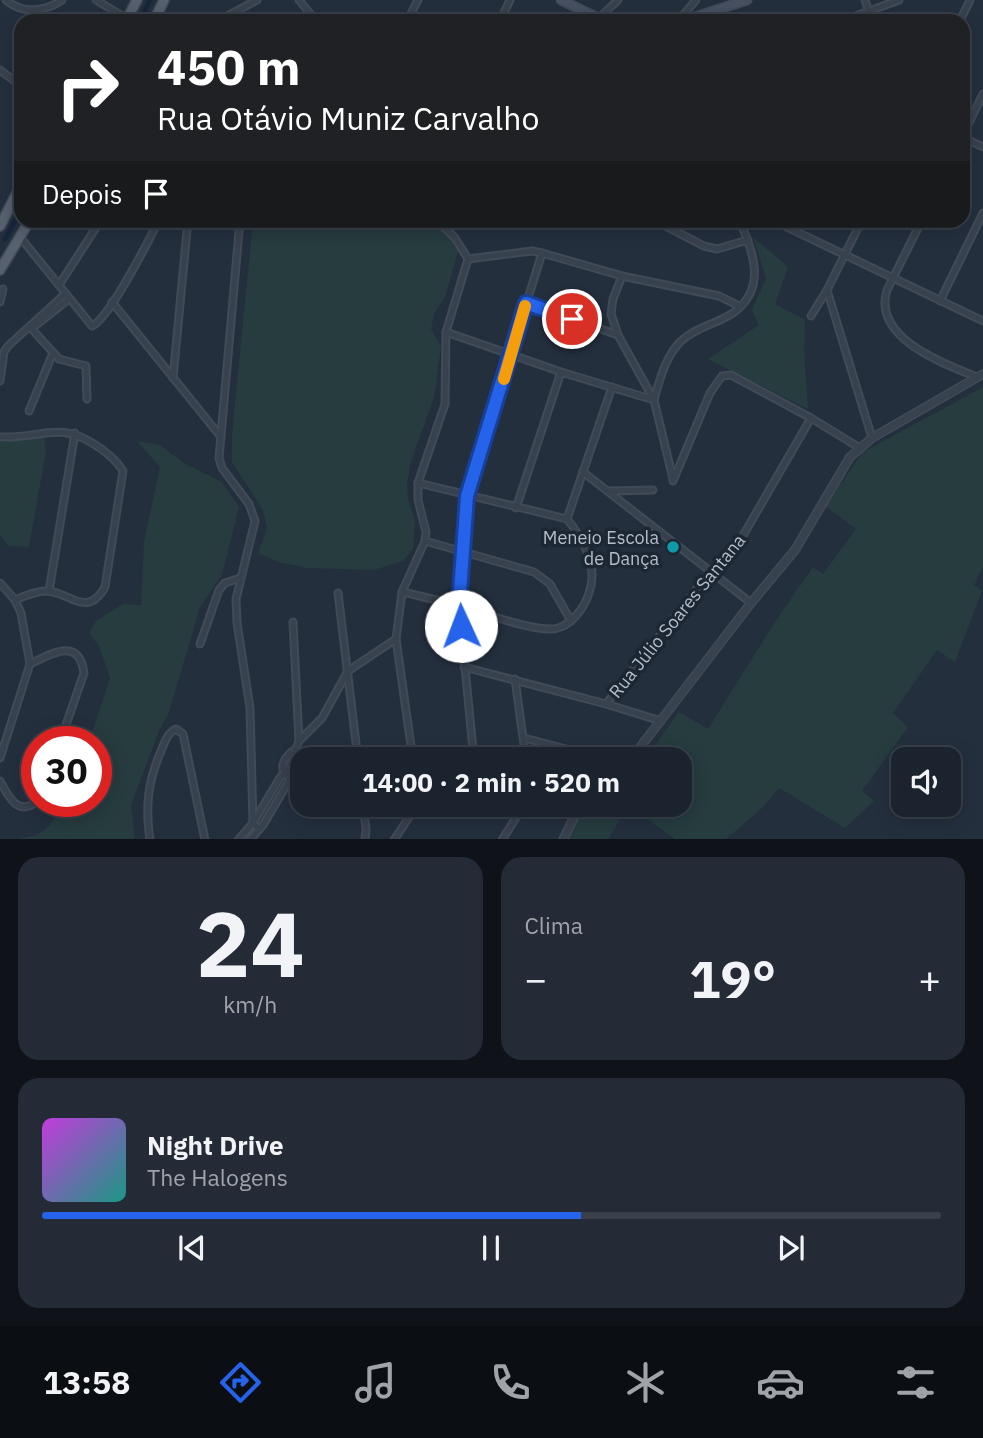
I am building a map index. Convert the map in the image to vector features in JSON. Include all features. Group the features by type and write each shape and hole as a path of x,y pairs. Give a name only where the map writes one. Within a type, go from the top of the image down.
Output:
{"main road":[{"path":"561,0 588,14"},
{"path":"704,14 747,0"},
{"path":"0,226 14,199"},
{"path":"0,270 25,228"}],"street":[{"path":"6,0 15,8 28,11 48,7 62,0"},
{"path":"96,0 118,14"},
{"path":"231,14 257,0"},
{"path":"299,0 310,14"},
{"path":"605,14 618,0"},
{"path":"683,14 696,0"},
{"path":"865,0 869,14"},
{"path":"860,14 899,0"},
{"path":"970,122 983,94"},
{"path":"940,301 983,213"},
{"path":"58,285 96,228"},
{"path":"20,237 92,326 98,323 112,302 154,228"},
{"path":"173,378 187,228"},
{"path":"239,228 220,463 249,504 255,521 255,530 236,599 250,708 253,823 259,829"},
{"path":"412,747 396,639 402,592 425,541 418,483 445,404 446,332 468,259 445,228"},
{"path":"669,228 704,246 717,249 748,240"},
{"path":"654,400 666,363 679,343 734,312 752,293 756,273 743,228"},
{"path":"788,228 983,321"},
{"path":"811,316 858,228"},
{"path":"918,228 885,298 894,329 906,343 980,376"},
{"path":"468,259 532,251 622,276 719,296 739,306"},
{"path":"473,747 459,606 467,496 542,253"},
{"path":"622,276 613,299 611,314 618,335 654,400 673,481 710,393 722,376 731,375 860,448"},
{"path":"0,302 3,289"},
{"path":"827,290 872,438"},
{"path":"0,381 2,350 67,297"},
{"path":"112,302 221,438"},
{"path":"526,303 618,335"},
{"path":"30,328 59,359 86,366 87,399"},
{"path":"446,332 561,372 654,400"},
{"path":"29,411 53,353"},
{"path":"516,508 561,372"},
{"path":"640,747 751,603 796,550 850,457 872,438 980,376"},
{"path":"567,519 611,387"},
{"name":"Rua Júlio Soares Santana","path":"606,704 710,572 741,539 811,418"},
{"path":"0,437 75,433 86,438 119,464 124,480 102,592 93,600 80,603 49,591 15,600"},
{"path":"49,591 75,433"},
{"path":"583,472 751,603"},
{"path":"402,592 545,629 559,628 570,621 586,601 593,576 583,543 567,519 418,483"},
{"path":"608,491 653,490"},
{"path":"425,541 526,569 541,576 550,584 570,621"},
{"path":"200,644 219,590 225,583 240,578"},
{"path":"0,758 30,664 20,613 15,600 1,586"},
{"path":"338,593 357,747"},
{"path":"293,622 299,741 297,747"},
{"path":"299,741 322,718 348,671 396,639"},
{"path":"30,664 64,650 75,653 83,663 84,673 66,726"},
{"path":"464,667 661,720"},
{"path":"515,679 525,747"},
{"path":"150,839 147,802 149,784 167,736 176,729 183,734 205,839"},
{"path":"524,738 558,747"},
{"path":"238,839 253,823 281,776 288,775 289,781 252,839 246,831"},
{"path":"0,781 13,803 21,806"},
{"path":"364,817 365,839"},
{"path":"394,839 409,817"},
{"path":"514,839 503,837 516,817"},
{"path":"563,839 574,817"}],"green space":[{"path":"252,228 443,228 458,251 446,295 434,314 431,329 441,346 434,398 410,464 407,485 408,499 415,520 413,549 403,561 374,570 308,568 278,562 258,553 267,528 263,510 232,462 232,434"},
{"path":"753,237 788,267 775,304 805,320 808,409 708,359 759,325 752,310 766,278"},
{"path":"983,387 983,567 974,585 982,591 955,662 937,650 893,713 908,727 891,747 862,791 874,801 845,828 779,788 762,808 726,839 675,839 644,817 692,817 692,747 654,747 679,712 708,729 813,567 823,574 856,529 825,506 863,452"},
{"path":"44,437 46,451 29,547 9,546 0,535 0,442"},
{"path":"137,441 160,445 185,464 222,482 239,507 222,575 200,607 169,712 131,805 135,839 17,839 43,832 54,817 112,817 112,726 94,726 110,678 99,646 89,633 96,621 123,604 141,605 144,542 160,467"},
{"path":"578,817 622,817 608,839 567,839"}],"waterway":[{"path":"143,14 150,0"},
{"path":"5,239 14,223"}],"slow traffic":[{"path":"504,379 525,306"}],"place":[{"name":"Meneio Escola de Dança","path":"673,547"}],"route":[{"path":"461,626 459,606 467,496 526,303 572,319"}]}
